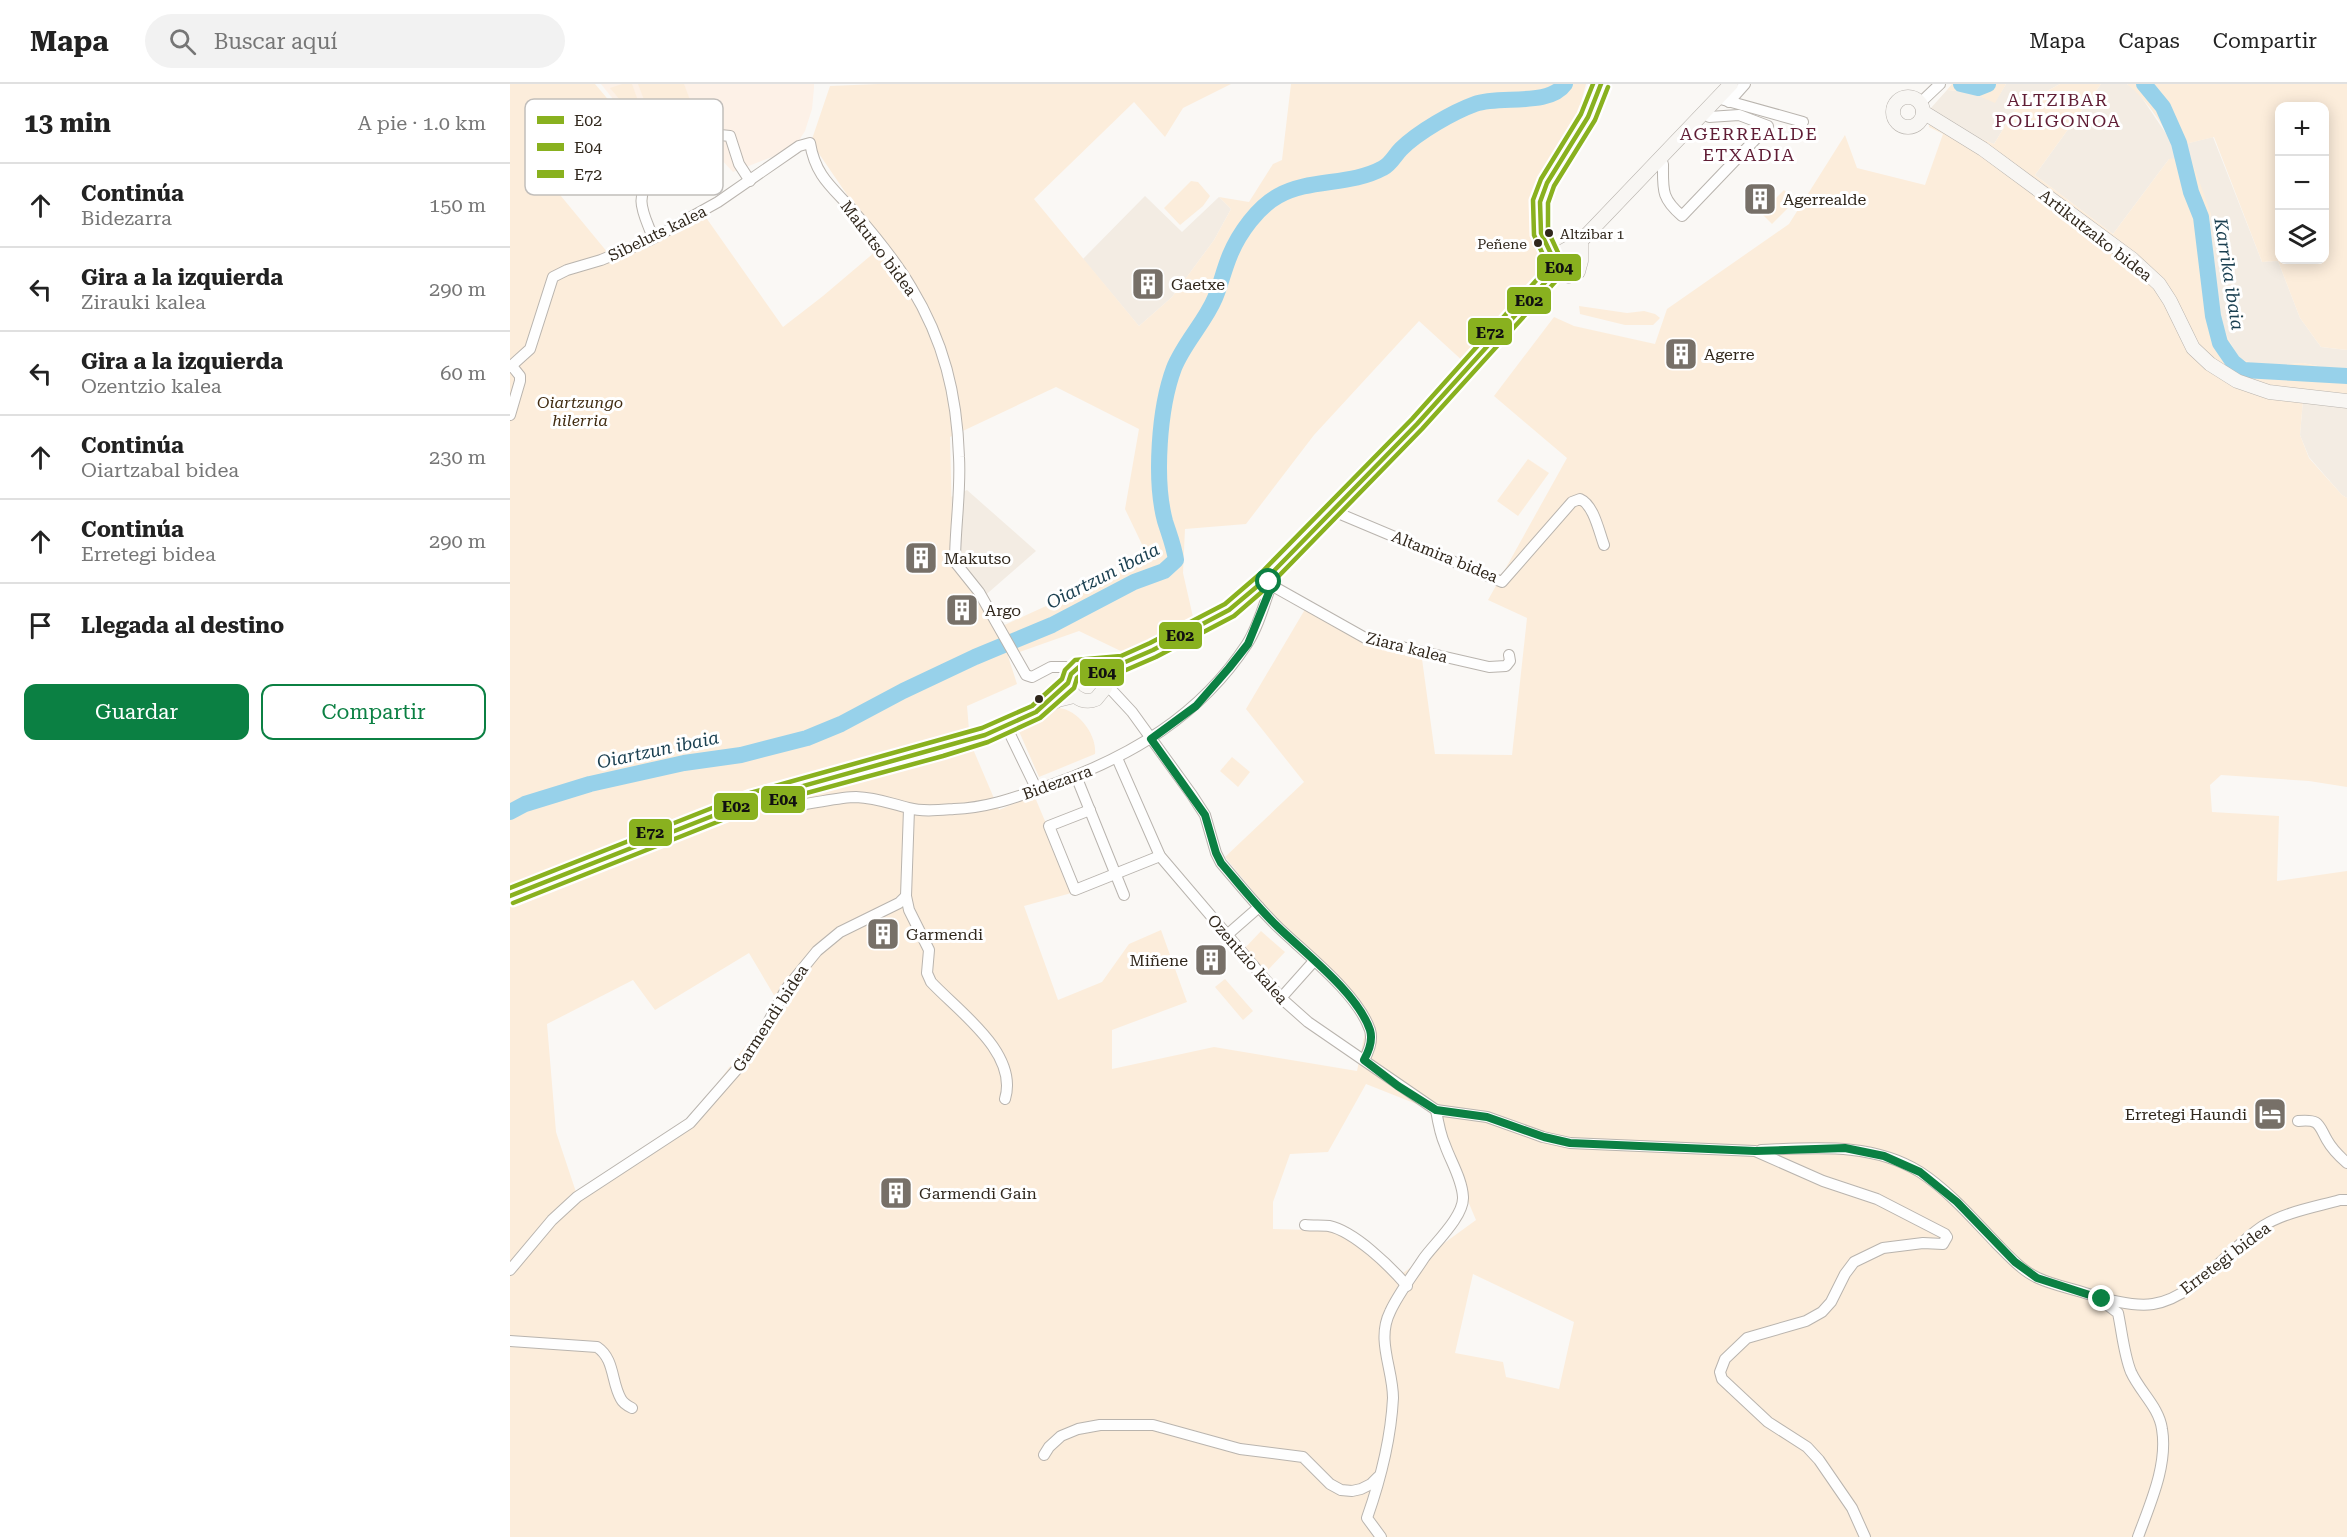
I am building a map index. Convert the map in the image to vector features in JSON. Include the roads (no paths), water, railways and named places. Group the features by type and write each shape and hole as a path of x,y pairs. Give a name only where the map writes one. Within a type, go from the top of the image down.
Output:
{"street":[{"path":"1581,241 1580,267 1578,272 1569,276 1556,261 1544,241 1540,223 1543,193 1583,126 1601,84"},
{"path":"1723,100 1731,84"},
{"path":"1058,667 1123,663 1229,610 1269,582 1333,511 1452,387 1556,261 1581,241 1703,112 1745,84"},
{"path":"1900,84 1906,98"},
{"path":"1921,108 1916,100 1902,99 1894,107 1894,117 1905,127 1915,125 1919,122 1921,108 1939,85"},
{"path":"1723,100 1803,122"},
{"name":"Artikutzako bidea","path":"1921,108 1983,149 2132,259 2159,284 2193,348 2210,364 2237,381 2269,392 2347,401"},
{"path":"1658,160 1663,165 1664,194 1672,208 1682,216 1768,126 1739,115 1709,117 1703,112"},
{"path":"723,135 730,136 740,164 750,181"},
{"name":"Sibeluts kalea","path":"510,415 520,381 520,376 511,366 530,349 553,277 567,270 617,254 653,238 718,202 799,146 810,143"},
{"name":"Makutso bidea","path":"810,143 812,156 824,179 855,213 912,289 938,340 950,375 959,458 956,562 980,592 1026,675 1032,677 1051,667 1058,667"},
{"path":"641,195 653,238"},
{"path":"1556,261 1572,250 1579,256"},
{"name":"Altamira bidea","path":"1333,511 1502,582 1572,502 1580,499 1586,501 1590,508 1604,545"},
{"name":"Ziara kalea","path":"1269,582 1367,639 1489,667 1506,666 1510,661 1509,655"},
{"name":"Bidezarra","path":"753,800 761,805 777,806 853,797 894,802 909,808 988,807 1076,776 1117,758 1151,739 1196,706 1248,644 1269,582"},
{"path":"1096,699 1123,663"},
{"path":"1094,666 1102,673 1106,683 1151,739 1205,815 1221,863 1259,907 1346,993 1366,1020 1371,1032 1371,1043 1364,1060"},
{"path":"1058,667 1082,701 1106,698 1122,701"},
{"path":"510,896 753,800 941,749 1006,726 1058,700 1070,686 1079,667"},
{"path":"1006,726 1037,790"},
{"name":"Ozentzio kalea","path":"1117,758 1160,856 1281,998 1308,1023 1436,1110"},
{"path":"1076,776 1124,895"},
{"path":"909,808 906,896 909,910 929,950 927,973 931,982 981,1030 1004,1066 1008,1081 1005,1099"},
{"path":"1090,810 1049,826 1075,890 1160,856"},
{"name":"Garmendi bidea","path":"510,1270 552,1220 577,1197 690,1123 746,1060 786,989 817,951 840,932 899,903 906,896"},
{"path":"1227,935 1259,907"},
{"path":"1281,998 1314,960"},
{"path":"1381,1537 1367,1518 1393,1400 1384,1329 1390,1312 1425,1257 1460,1210 1463,1198 1459,1178 1443,1142 1436,1110"},
{"name":"Erretegi bidea","path":"1436,1110 1487,1117 1544,1137 1570,1143 1755,1151 1845,1148 1884,1156 1920,1172 1957,1202 2015,1262 2037,1278 2090,1295 2127,1302 2153,1304 2178,1294 2202,1279 2265,1225 2290,1214 2347,1200"},
{"path":"2298,1121 2310,1119 2318,1123 2337,1154 2347,1163"},
{"path":"1755,1151 1823,1181 1877,1199 1945,1234 1947,1238 1943,1244 1883,1248 1854,1262 1845,1274 1831,1302 1822,1312 1806,1322 1746,1338 1725,1359 1720,1372 1722,1378 1768,1422 1807,1447 1819,1460 1852,1508 1865,1537"},
{"path":"1305,1226 1330,1226 1362,1243 1407,1286"},
{"path":"2090,1295 2114,1308 2118,1313 2131,1370 2157,1414 2162,1428 2161,1460 2157,1480 2138,1537"},
{"path":"510,1341 597,1347 608,1359 621,1400 632,1408"},
{"path":"1044,1455 1061,1436 1078,1429 1101,1425 1153,1425 1240,1449 1303,1457 1330,1484 1341,1490 1361,1489 1371,1484 1378,1476"}],"waterway":[{"name":"Oiartzun ibaia","path":"510,812 525,804 590,784 684,763 741,755 807,738 841,724 975,657 1052,625 1134,582 1164,571 1176,560 1165,521 1159,465 1162,423 1169,384 1178,359 1206,316 1234,247 1250,221 1263,207 1290,190 1370,174 1383,168 1417,136 1446,117 1475,104 1548,96 1565,84"},
{"name":"Karrika ibaia","path":"1961,84 1978,88 1988,84"},
{"name":"Karrika ibaia","path":"2144,84 2163,107 2179,143 2191,192 2201,217 2213,316 2220,343 2233,362 2243,370 2347,376"}],"place":[{"name":"Agerrealde","path":"1760,199"},
{"name":"Altzibar 1","path":"1549,233"},
{"name":"Peñene","path":"1538,243"},
{"name":"Gaetxe","path":"1148,284"},
{"name":"Agerre","path":"1681,354"},
{"name":"Makutso","path":"921,558"},
{"name":"Argo","path":"962,610"},
{"name":"Garmendi","path":"883,934"},
{"name":"Miñene","path":"1211,960"},
{"name":"Erretegi Haundi","path":"2270,1114"},
{"name":"Garmendi Gain","path":"896,1193"}],"district":[{"name":"ALTZIBAR POLIGONOA","path":"2058,110"},
{"name":"AGERREALDE ETXADIA","path":"1749,144"}],"park label":[{"name":"Oiartzungo hilerria","path":"580,411"}]}
